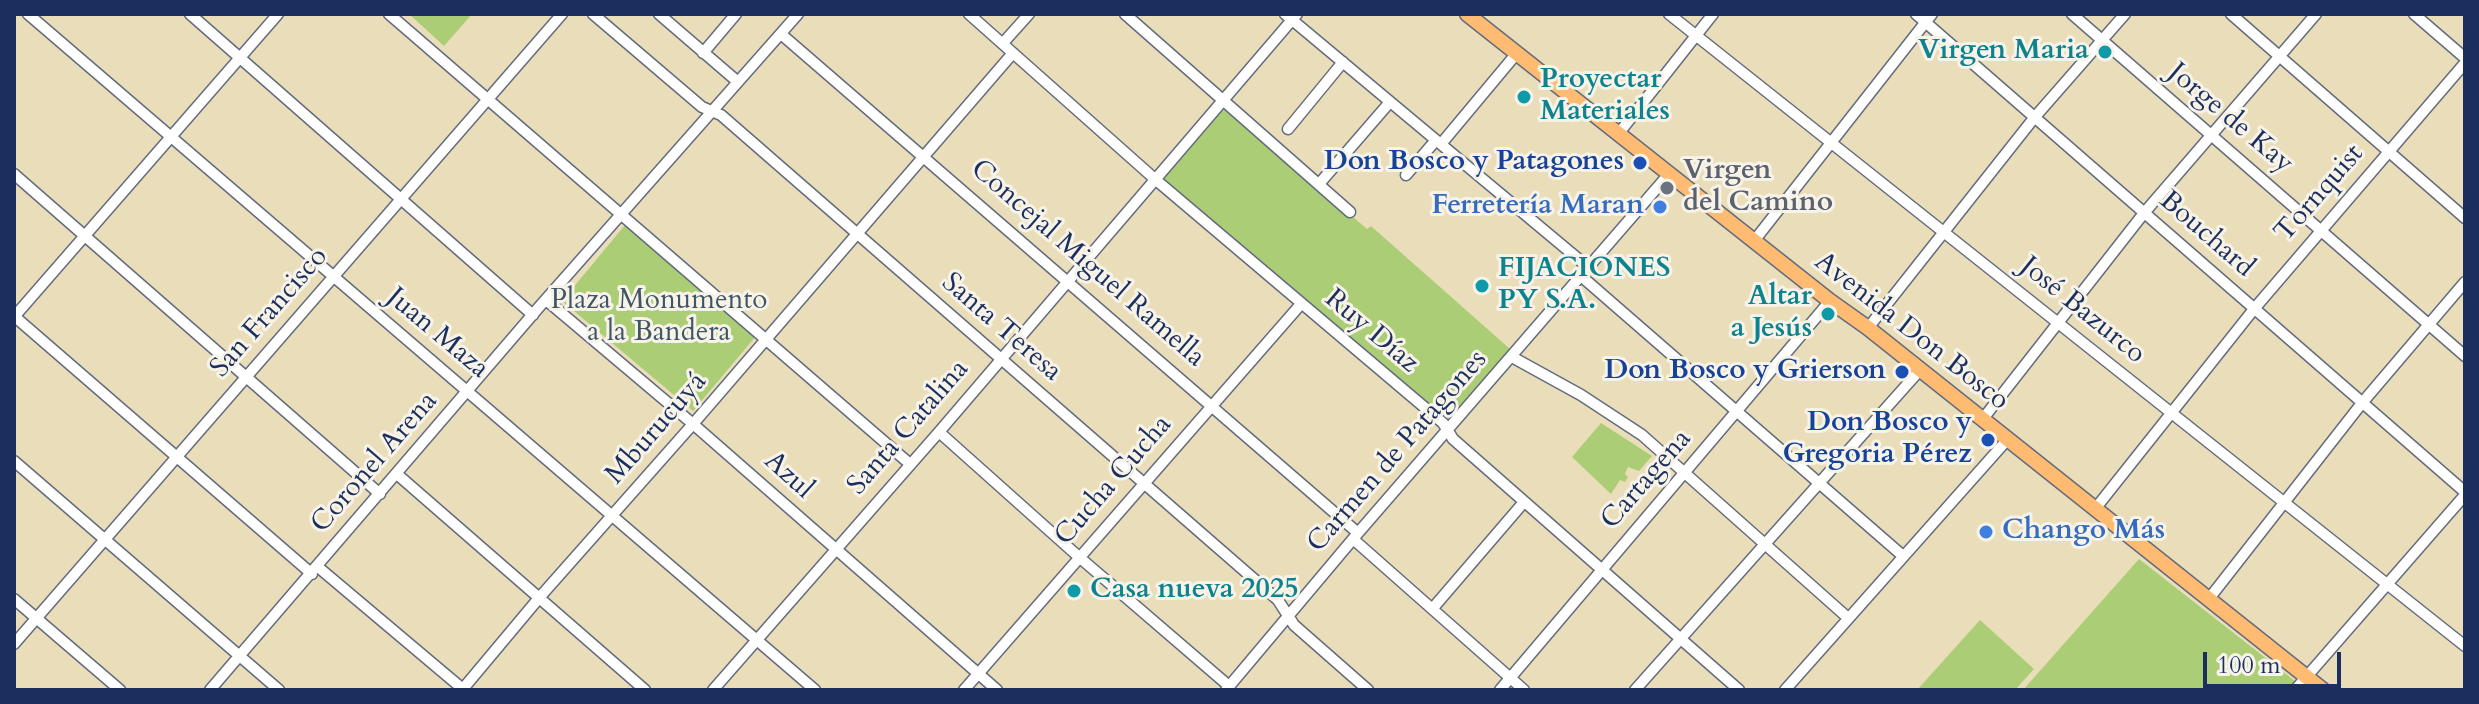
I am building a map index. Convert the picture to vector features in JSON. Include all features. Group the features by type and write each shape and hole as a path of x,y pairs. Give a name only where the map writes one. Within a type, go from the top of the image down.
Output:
{"main road":[{"name":"Avenida Don Bosco","path":"1467,14 1868,328 2313,685"}],"street":[{"name":"Juan Maza","path":"28,14 815,690"},
{"path":"190,14 533,315"},
{"path":"278,14 173,138 14,316 176,458 463,690"},
{"path":"389,14 910,464"},
{"name":"San Francisco","path":"14,644 562,14"},
{"name":"Santa Teresa","path":"593,14 857,234 1278,600 1294,625 1368,690"},
{"path":"659,14 738,82"},
{"path":"703,53 736,14"},
{"name":"Coronel Arena","path":"210,690 546,300 798,14"},
{"name":"Ruy Díaz","path":"969,14 1156,180 1443,423 1453,439 1739,690"},
{"path":"1003,43 1029,14"},
{"path":"1125,14 1350,212"},
{"name":"José Bazurco","path":"1669,14 2465,646"},
{"path":"1619,133 1713,14"},
{"name":"Bouchard","path":"1916,14 1928,18 2034,118 2465,494"},
{"name":"Jorge de Kay","path":"2072,14 2465,356"},
{"path":"1868,328 2034,118 2125,14"},
{"path":"2231,14 2465,218"},
{"path":"1982,420 2144,213 2316,14"},
{"path":"2414,14 2465,61"},
{"path":"1291,16 1439,142 1818,484 1903,556"},
{"name":"Santa Catalina","path":"713,690 1156,180 1291,16"},
{"path":"1754,241 1928,18"},
{"name":"Concejal Miguel Ramella","path":"781,34 1213,405 1524,690"},
{"name":"Mburucuyá","path":"463,690 539,598 1013,53"},
{"path":"1406,175 1517,53"},
{"name":"Tornquist","path":"2095,509 2254,309 2465,61"},
{"path":"1288,129 1343,62"},
{"path":"1319,184 1390,102"},
{"path":"14,174 380,494"},
{"name":"Carmen de Patagones","path":"1228,688 1669,174"},
{"path":"2208,600 2362,403 2465,282"},
{"name":"Azul","path":"546,300 997,690"},
{"name":"Cartagena","path":"1500,690 1830,301"},
{"name":"Cucha Cucha","path":"964,690 1301,304"},
{"path":"1512,357 1581,395 1642,435 1847,617"},
{"path":"1635,690 1920,370"},
{"path":"939,432 1228,688"},
{"path":"1785,690 2007,440"},
{"path":"14,461 279,690"},
{"path":"398,475 645,690"},
{"path":"2295,690 2313,685 2387,584 2465,494"},
{"path":"1433,608 1524,502"},
{"path":"14,599 120,690"}],"green space":[{"path":"409,14 472,14 444,46"},
{"path":"1229,110 1367,229 1371,226 1510,349 1452,417 1445,419 1164,182 1164,178 1221,111"},
{"name":"Plaza Monumento a la Bandera","path":"625,225 756,336 693,411 562,301"},
{"path":"1601,423 1652,456 1639,471 1628,467 1625,482 1620,480 1611,494 1572,457"},
{"path":"2139,559 2295,681 2288,690 2023,690"},
{"path":"1980,620 2034,669 2015,690 1917,690"}],"place":[{"name":"Virgen Maria","path":"2105,52"},
{"name":"Proyectar Materiales","path":"1524,97"},
{"name":"Don Bosco y Patagones","path":"1640,163"},
{"name":"Virgen del Camino","path":"1667,188"},
{"name":"Ferretería Maran","path":"1660,207"},
{"name":"FIJACIONES PY S.A.","path":"1482,286"},
{"name":"Altar a Jesús","path":"1828,314"},
{"name":"Don Bosco y Grierson","path":"1902,372"},
{"name":"Don Bosco y Gregoria Pérez","path":"1988,440"},
{"name":"Chango Más","path":"1986,532"},
{"name":"Casa nueva 2025","path":"1074,591"}]}
